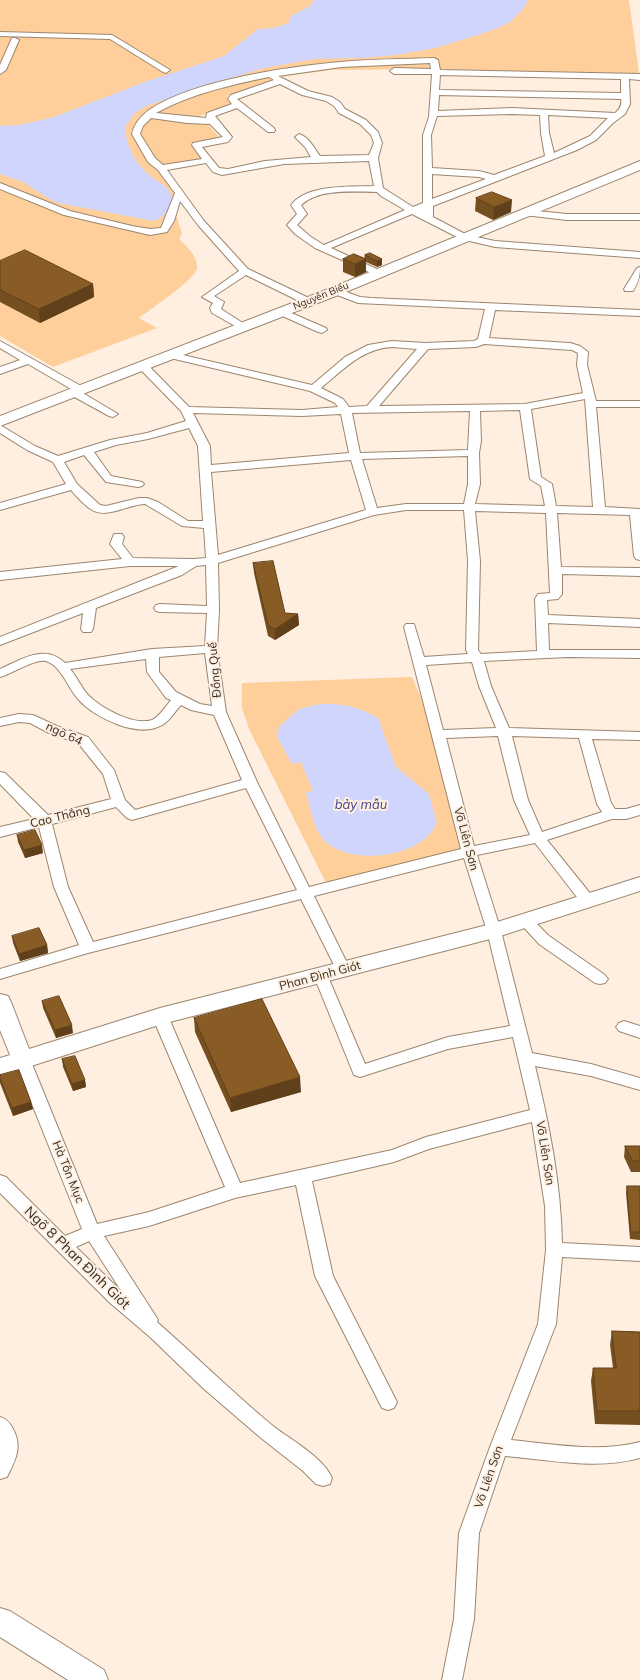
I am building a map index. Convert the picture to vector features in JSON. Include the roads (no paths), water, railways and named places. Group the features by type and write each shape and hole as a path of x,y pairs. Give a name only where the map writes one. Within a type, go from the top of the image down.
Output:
{"street":[{"path":"0,34 112,37 166,70"},
{"path":"0,71 2,70 15,40"},
{"path":"307,301 245,271 224,250 179,194 161,168 151,160 136,134 139,125 149,115 165,105 186,96 223,85 270,75 328,66 434,60 436,72 433,114 427,135 428,217"},
{"path":"271,130 232,99 280,81 308,75 341,72 436,72 640,77"},
{"path":"270,75 305,93 329,99 337,104 342,111 363,122 375,134 378,143 373,158 379,189 384,194 413,211 428,217 464,237 495,244 640,255"},
{"path":"324,248 428,204 574,148 593,138 622,112 626,104 625,76"},
{"path":"435,92 625,96"},
{"path":"238,105 210,115 212,121 228,137 225,140 196,145 216,170 222,172 269,163 316,158 373,158"},
{"path":"433,114 512,111 617,116"},
{"path":"544,113 545,133 550,157"},
{"path":"149,115 187,120 212,121"},
{"path":"299,137 308,145 316,158"},
{"path":"161,168 200,163 207,160"},
{"name":"Nguyễn Biểu","path":"0,421 336,291 640,165"},
{"path":"428,171 479,174 494,178"},
{"path":"0,186 67,213 150,232 164,230 167,227 173,206 179,194"},
{"path":"378,273 309,240 295,231 292,225 302,214 296,205 299,201 308,196 326,192 379,189"},
{"path":"527,213 568,217 640,217"},
{"path":"629,289 640,270"},
{"path":"242,327 216,311 215,308 219,302 206,297 245,271"},
{"path":"336,291 358,300 640,313"},
{"path":"483,341 491,307"},
{"path":"282,312 322,330"},
{"path":"314,389 346,361 373,346 396,344 425,346 476,344 483,341 554,345 576,348 583,352 582,365 590,400 599,511"},
{"path":"0,344 29,360 113,414"},
{"path":"370,410 425,346"},
{"path":"170,355 314,389 339,401 346,410 354,456 372,512"},
{"path":"0,371 29,360"},
{"name":"Đồng Quế","path":"142,365 186,410 204,446 212,562 213,610 211,649 219,712 250,782 344,969"},
{"path":"186,410 302,413 346,410 525,407 550,404 569,398 640,404"},
{"path":"475,407 475,441 473,453 474,484 469,507 474,561 472,650 477,658 485,686 504,732 522,800 538,838 588,901"},
{"path":"525,407 536,479 546,484 551,509 556,594 554,596 542,596 541,599 543,619 543,654"},
{"path":"57,460 114,442 148,436 193,423"},
{"path":"0,428 31,448 57,460 73,486 97,508 106,509 139,501 147,502 154,504 186,524 209,525"},
{"path":"87,451 110,480 138,484"},
{"path":"206,469 354,456 473,453"},
{"path":"0,508 73,486"},
{"path":"0,576 130,562 212,562 372,512 406,507 637,511 640,556"},
{"path":"118,538 116,544 130,562"},
{"path":"0,641 178,572 193,563"},
{"path":"555,570 640,572"},
{"path":"86,629 90,606"},
{"path":"160,608 213,610"},
{"path":"543,619 640,624"},
{"name":"Võ Liên Sơn","path":"410,627 469,852 494,931 520,1030 539,1114 553,1206 554,1250 547,1324 499,1447 469,1533 464,1619 452,1680"},
{"path":"62,667 102,659 152,653 211,649"},
{"path":"152,653 153,672 171,695 196,707 219,712"},
{"path":"419,661 543,654 640,654"},
{"path":"0,673 24,662 45,657 55,661 62,667 84,698 95,707 125,723 156,723 179,699"},
{"name":"ngõ 64","path":"0,722 19,718 32,719 54,730 84,740 109,773 120,802"},
{"path":"438,734 504,732 640,736"},
{"path":"584,734 604,804 612,814"},
{"path":"0,776 44,820 61,887 88,948"},
{"path":"120,802 132,815 250,782"},
{"name":"Cao Thắng","path":"0,832 120,802"},
{"path":"0,974 88,948 469,852 538,838 612,814 626,814 640,810"},
{"name":"Phan Đình Giót","path":"0,1067 160,1016 494,931 640,884"},
{"path":"525,921 544,940 600,979"},
{"path":"321,976 360,1071 448,1043 520,1030"},
{"name":"Hà Tôn Mục","path":"0,1002 92,1232 156,1332"},
{"path":"160,1016 235,1191"},
{"path":"624,1027 640,1032"},
{"path":"526,1058 591,1070 640,1084"},
{"path":"63,1245 92,1232 149,1219 235,1191 394,1156 426,1143 539,1114"},
{"path":"303,1177 324,1276 388,1402"},
{"name":"Ngõ 8 Phan Đình Giót","path":"0,1182 115,1297 156,1332"},
{"path":"554,1250 640,1254"},
{"path":"156,1332 216,1388 267,1432 310,1465 323,1478"},
{"path":"0,1425 9,1439 10,1447 9,1454 0,1471"},
{"path":"499,1447 587,1455 628,1454 640,1450"},
{"path":"0,1621 94,1680"}],"water":[{"path":"314,0 528,0 524,8 510,22 496,29 435,48 396,55 363,58 314,59 264,68 146,106 135,113 125,127 127,141 135,158 152,178 169,190 173,200 166,213 154,221 58,203 23,182 0,174 0,126 20,125 54,117 145,82 224,56 258,29 273,28 289,23 290,17 310,6"},
{"name":"bảy mẫu","path":"320,704 350,706 378,718 396,767 429,794 437,823 428,836 406,849 378,856 363,856 349,853 337,849 326,842 318,832 313,819 306,792 313,791 301,762 292,764 277,737 279,727 299,709"}]}
